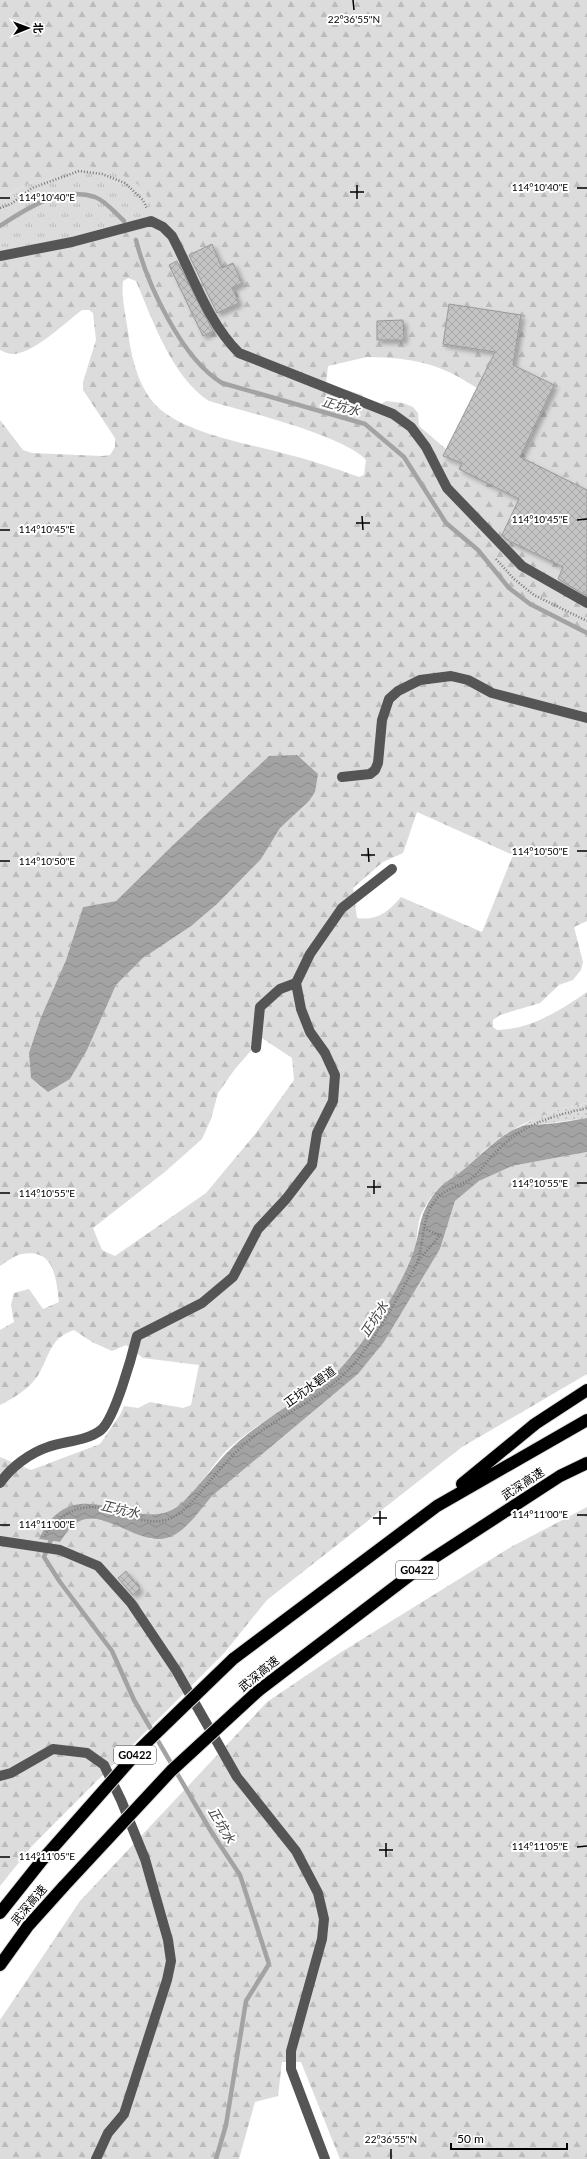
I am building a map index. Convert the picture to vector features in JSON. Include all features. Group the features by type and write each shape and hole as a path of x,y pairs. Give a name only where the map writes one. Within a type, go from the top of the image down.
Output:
{"highway":[{"path":"437,1506 535,1424 587,1390"},
{"name":"武深高速","path":"0,1912 43,1859 142,1747 233,1659 437,1506 587,1420"},
{"name":"武深高速","path":"0,1965 28,1926 171,1770 258,1691 426,1563 560,1476 587,1464"}],"street":[{"path":"0,256 72,242 151,221 163,227 172,236 225,339 239,353 393,414 415,432 426,447 447,488 522,566 587,602"},
{"path":"342,777 370,774 375,770 378,763 382,720 389,699 398,691 420,680 451,676 468,680 492,693 587,718"},
{"path":"0,1483 10,1469 47,1447 84,1438 101,1430 111,1411 126,1375 137,1336 202,1303 233,1277 258,1229 286,1199 312,1165 317,1133 333,1101 335,1074 325,1053 310,1032 301,1009 296,982 310,954 342,908 392,869"},
{"path":"256,1048 260,1007 280,989 296,982"},
{"path":"0,1541 56,1549 98,1566 131,1603 176,1670 237,1777 296,1852 318,1893 324,1919 322,1939 291,2052 291,2069 325,2159"},
{"path":"0,1776 11,1773 54,1749 87,1753 104,1765 121,1800 145,1859 168,1940 171,1961 167,1980 124,2114 108,2133 96,2159"}],"path":[{"path":"0,208 11,204 32,188 79,171 102,174 125,183 144,200 151,221"},
{"name":"正坑水碧道","path":"39,1546 57,1520 74,1510 85,1507 102,1508 144,1522 159,1521 181,1512 227,1461 253,1437 310,1401 345,1374 379,1328 418,1260 424,1228 430,1208 439,1196 475,1175 496,1152 519,1132 553,1115 587,1108"},
{"path":"418,1260 441,1234 424,1228"}],"green space":[{"path":"0,0 587,0 587,921 574,927 583,962 581,970 573,980 559,985 540,1003 500,1015 493,1020 493,1027 497,1030 510,1029 533,1023 566,1006 587,992 587,1103 547,1114 522,1125 498,1139 458,1174 438,1189 431,1197 421,1215 414,1251 400,1283 382,1314 350,1357 334,1376 323,1385 267,1419 227,1450 196,1489 179,1507 169,1513 152,1516 139,1515 108,1506 39,1539 60,1542 78,1522 86,1519 95,1519 115,1524 152,1539 192,1519 212,1496 358,1374 384,1342 440,1249 455,1201 479,1181 512,1166 587,1152 587,1374 462,1447 267,1600 225,1652 32,1846 0,1886 0,1457 31,1470 100,1444 120,1415 124,1406 138,1408 150,1402 183,1408 191,1405 199,1365 143,1358 126,1345 112,1351 92,1342 74,1330 59,1338 54,1344 37,1377 29,1386 0,1405 0,1330 14,1322 11,1305 14,1293 29,1289 43,1309 59,1302 57,1284 52,1267 47,1260 41,1256 33,1253 22,1254 0,1266 0,420 23,450 32,453 102,456 110,455 115,447 115,438 83,390 83,382 96,340 93,313 89,310 82,310 39,344 20,353 10,354 0,350 0,252 153,216 36,180 0,199","holes":["128,278 136,281 165,347 184,378 196,391 209,401 293,425 337,442 354,451 366,460 364,475 359,477 332,467 233,441 196,429 178,421 164,412 147,394 136,368 131,350 124,306 123,281","367,357 411,360 449,372 477,388 446,449 419,426 418,413 413,407 403,403 386,401 373,409 361,404 363,395 326,384 328,366","269,756 309,801 279,828 261,859 164,943 143,958 116,985 102,1015 41,1017 66,960 83,907 116,901 175,843","417,812 513,855 482,932 401,897 387,911 376,917 364,919 357,918 353,888 383,862 403,853","262,1038 292,1058 294,1080 256,1133 206,1193 115,1256 102,1250 93,1228 166,1171 202,1139 211,1119 218,1093 235,1069"]},
{"path":"88,166 114,172 131,179 138,184 144,190 148,198 154,216 71,238 0,252 0,199 36,180 65,169"},
{"path":"587,1103 587,1118 520,1127 544,1115 561,1109"},
{"path":"587,1507 587,2159 340,2159 301,2062 282,2062 278,2096 255,2102 239,2159 0,2159 0,2020 80,1901 267,1702 335,1656 511,1547"}],"water":[{"path":"297,755 318,774 315,792 309,801 280,828 261,859 217,904 191,926 143,958 116,985 87,1050 70,1079 48,1092 31,1078 29,1053 41,1017 66,960 83,907 116,901 175,843 269,756"},
{"path":"587,1118 587,1152 512,1166 479,1181 455,1201 440,1249 384,1342 358,1374 212,1496 186,1526 176,1534 164,1539 151,1538 138,1535 101,1520 89,1519 75,1524 60,1542 39,1539 54,1516 71,1506 90,1504 129,1512 148,1514 167,1512 184,1501 231,1448 240,1440 278,1412 324,1384 349,1359 382,1314 401,1280 414,1250 424,1211 435,1192 497,1140 512,1130 526,1125 556,1123"}],"building":[{"path":"212,244 222,268 233,263 242,283 232,288 239,303 217,313 189,255"},
{"path":"177,261 213,331 203,336 169,265"},
{"path":"449,304 521,315 513,365 554,385 520,457 587,490 587,596 558,579 563,567 505,539 502,535 519,499 459,469 462,463 443,456 495,352 443,344"},
{"path":"403,320 404,340 377,340 377,321"},
{"path":"126,1571 140,1589 133,1595 118,1578"}],"waterway":[{"name":"正坑水","path":"0,226 33,206 70,194 82,194 95,197 107,205 124,221"},
{"name":"正坑水","path":"136,240 148,278 168,319 193,357 207,372 222,383 365,424 404,457 446,523 478,550 509,588 530,604 587,633"},
{"name":"正坑水","path":"52,1537 44,1557 60,1582 112,1651 134,1700 212,1833 240,1875 269,1964 246,2001 226,2125 216,2159"}]}
